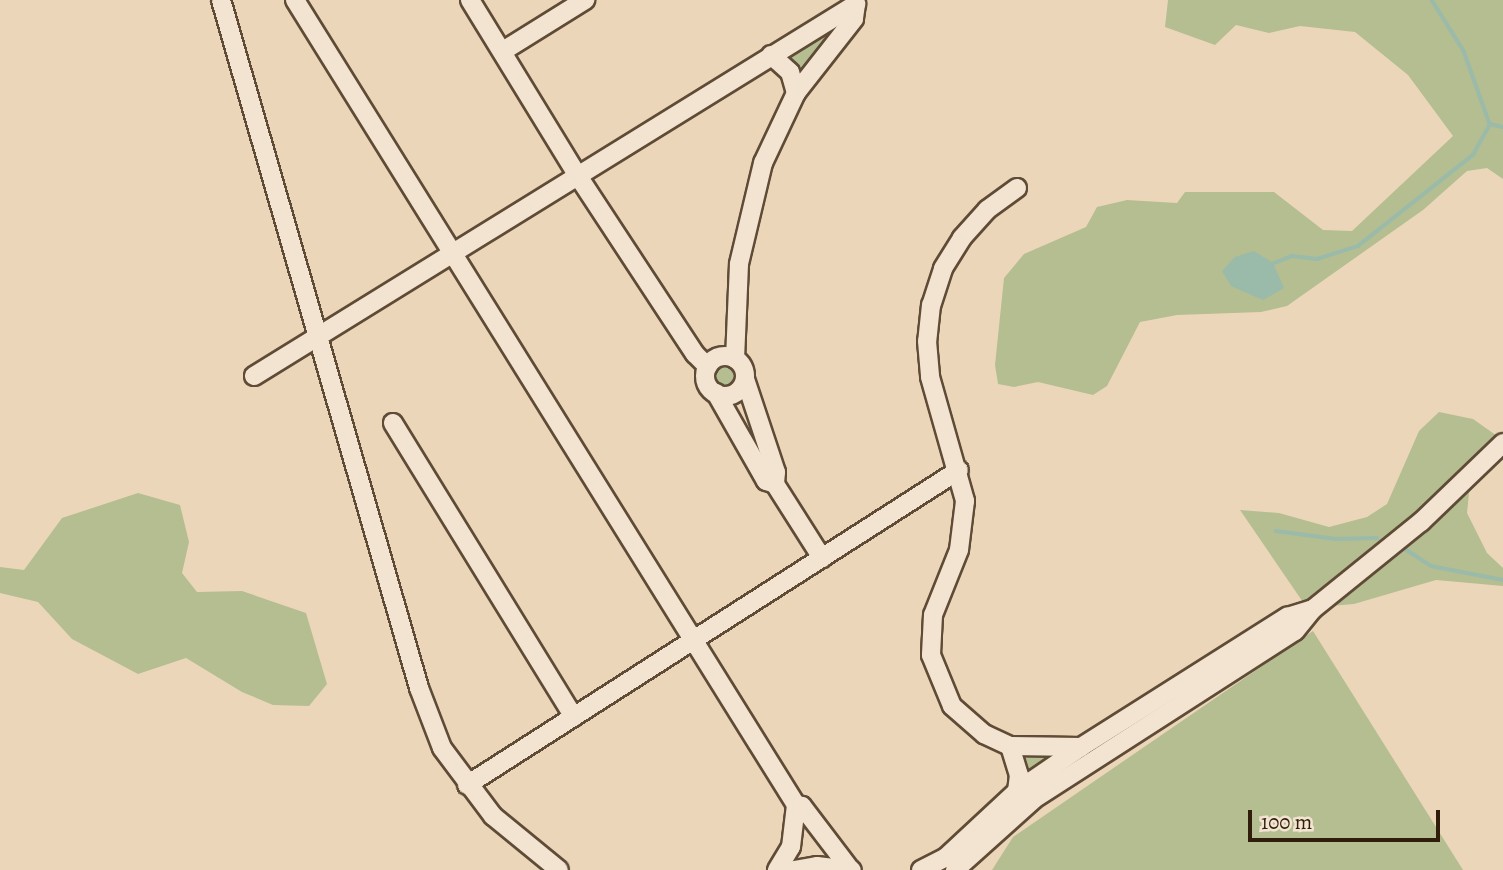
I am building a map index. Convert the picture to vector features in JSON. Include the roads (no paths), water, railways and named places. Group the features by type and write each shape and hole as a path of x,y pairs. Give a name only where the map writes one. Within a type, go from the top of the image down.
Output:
{"street":[{"path":"221,0 419,688 442,748 467,785 493,816 559,870"},
{"path":"295,0 450,255 796,805 792,847 777,870"},
{"path":"470,0 578,176 708,367 706,379 766,481 775,484"},
{"path":"503,51 585,0"},
{"path":"254,376 856,4 854,19 796,93 773,139 748,212 739,264 735,359"},
{"path":"771,55 790,72 796,93"},
{"path":"1017,188 987,210 961,237 943,270 931,305 927,341 930,377 959,470 965,501 962,534 933,615 931,655 944,694 961,717 984,734 1010,746 1081,747"},
{"path":"708,367 723,356 735,359 743,367 776,472 775,484 822,558"},
{"path":"716,393 734,394 745,379"},
{"path":"393,423 574,717"},
{"path":"955,870 1034,799 1295,631 1313,609 1421,522 1503,443"},
{"path":"467,785 959,470"},
{"path":"921,870 954,850 1017,791 1081,747 1287,617 1313,609"},
{"path":"1010,746 1019,775 1017,791"},
{"path":"796,805 802,806 851,870"},
{"path":"794,870 817,866 851,870"}],"waterway":[{"path":"1432,0 1464,51 1490,124 1503,127"},
{"path":"1272,264 1292,256 1317,259 1358,246 1473,155 1490,124"},
{"path":"1276,531 1335,539 1377,538"},
{"path":"1399,545 1431,566 1503,580"}]}
